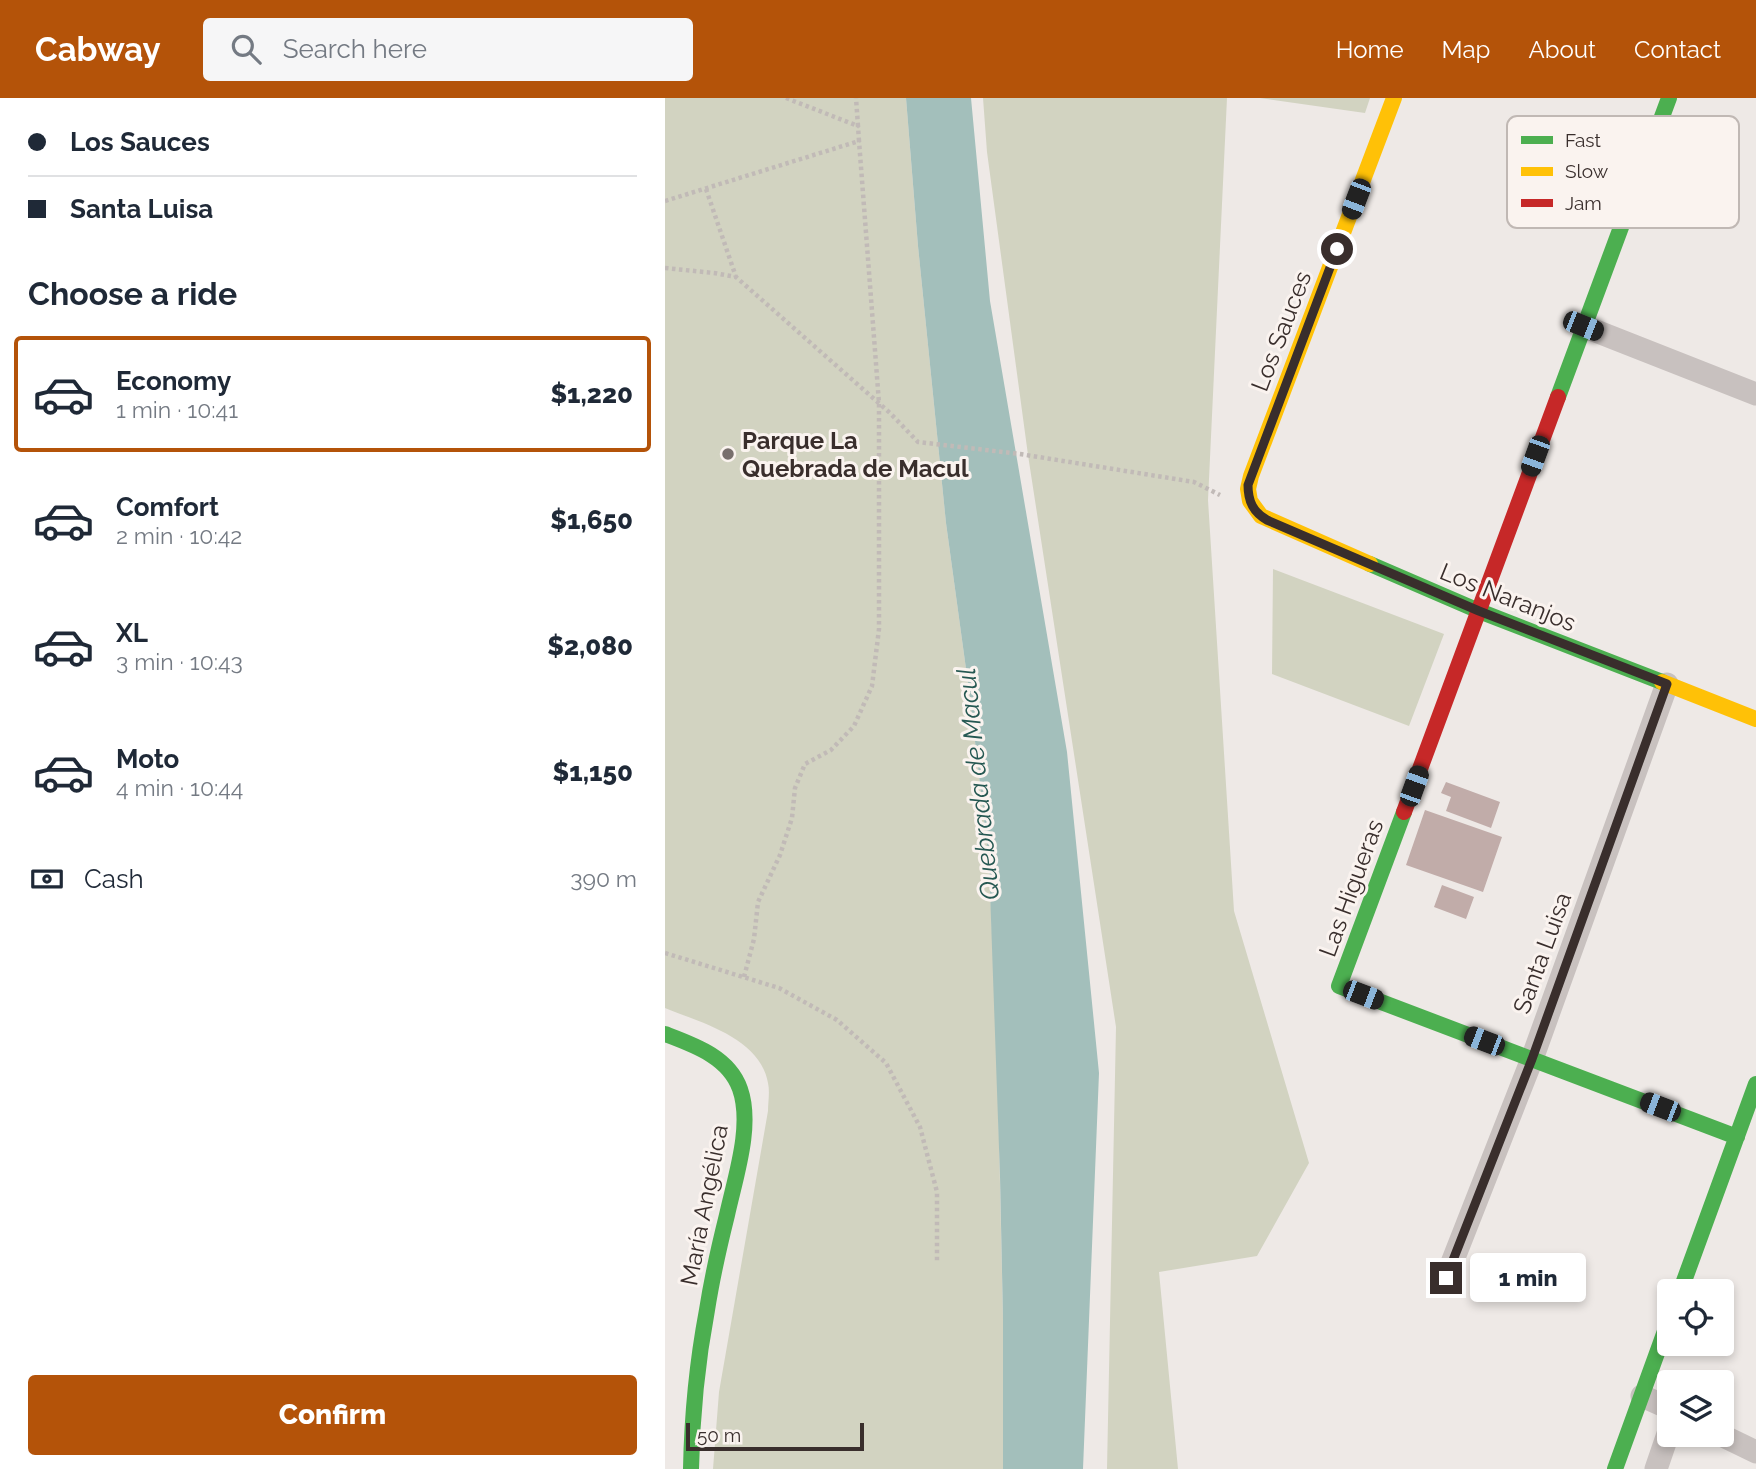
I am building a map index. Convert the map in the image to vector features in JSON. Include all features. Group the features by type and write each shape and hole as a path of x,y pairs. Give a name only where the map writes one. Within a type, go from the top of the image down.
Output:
{"street":[{"name":"Los Sauces","path":"1250,503 1248,485 1251,476 1394,98"},
{"name":"Las Higueras","path":"1662,116 1669,98"},
{"name":"Las Higueras","path":"1532,1059 1339,986 1620,228"},
{"path":"1583,326 1756,394"},
{"name":"Los Naranjos","path":"1250,503 1260,516 1267,520 1479,611 1756,719"},
{"name":"Santa Luisa","path":"1446,1278 1532,1059 1667,684"},
{"name":"María Angélica","path":"665,1034 697,1046 723,1063 739,1087 745,1114 742,1148 701,1337 693,1411 691,1469"},
{"path":"1532,1059 1737,1137"},
{"path":"1685,1279 1756,1084"},
{"path":"1615,1469 1657,1353"},
{"path":"1642,1395 1657,1402"},
{"path":"1734,1441 1756,1452"},
{"path":"1656,1469 1664,1447"}],"path":[{"path":"786,98 858,126"},
{"path":"744,977 754,939 758,902 780,855 792,818 795,788 805,764 831,750 854,726 872,686 879,629 879,403 856,98"},
{"path":"665,201 859,141"},
{"path":"706,189 736,276 879,403 918,442 1020,454 1194,482 1230,500 1250,503"},
{"path":"665,268 736,276"},
{"path":"665,953 779,988 837,1020 886,1063 920,1127 937,1192 937,1263"}],"green space":[{"name":"Parque La Quebrada de Macul","path":"665,98 906,98 946,523 989,862 997,1049 1003,1319 1003,1469 713,1469 719,1392 768,1111 769,1090 763,1067 742,1043 712,1026 665,1008"},
{"path":"983,98 1227,98 1208,500 1234,911 1309,1163 1257,1256 1159,1272 1178,1469 1107,1469 1116,1027 1028,455 987,152"},
{"path":"1260,98 1370,98 1365,113"},
{"path":"1273,569 1444,634 1409,726 1272,674"}],"water":[{"path":"906,98 971,98 990,301 1067,752 1099,1073 1083,1469 1003,1469 1000,1177 989,862 946,523"}],"building":[{"path":"1446,782 1500,802 1491,828 1446,811 1451,797 1441,793"},
{"path":"1425,810 1502,837 1483,892 1406,865"},
{"path":"1442,885 1474,897 1466,919 1434,907"}],"traffic: fast":[{"path":"1662,116 1669,98"},
{"path":"1558,397 1621,228"},
{"path":"1370,564 1479,611 1662,682"},
{"path":"1404,812 1339,986 1737,1137"},
{"path":"665,1034 709,1054 728,1068 740,1089 745,1119 741,1152 713,1274 700,1350 691,1469"},
{"path":"1685,1279 1756,1084"},
{"path":"1615,1469 1657,1353"}],"traffic: slow":[{"path":"1370,564 1261,516 1250,501 1248,489 1394,98"},
{"path":"1662,682 1756,719"}],"traffic: jam":[{"path":"1404,812 1558,397"}],"place":[{"name":"Parque La Quebrada de Macul","path":"728,454"}],"route":[{"path":"1337,249 1248,485 1250,503 1254,510 1267,520 1479,611 1667,684 1532,1059 1446,1278"}],"water label":[{"name":"Quebrada de Macul","path":"978,784"}]}
